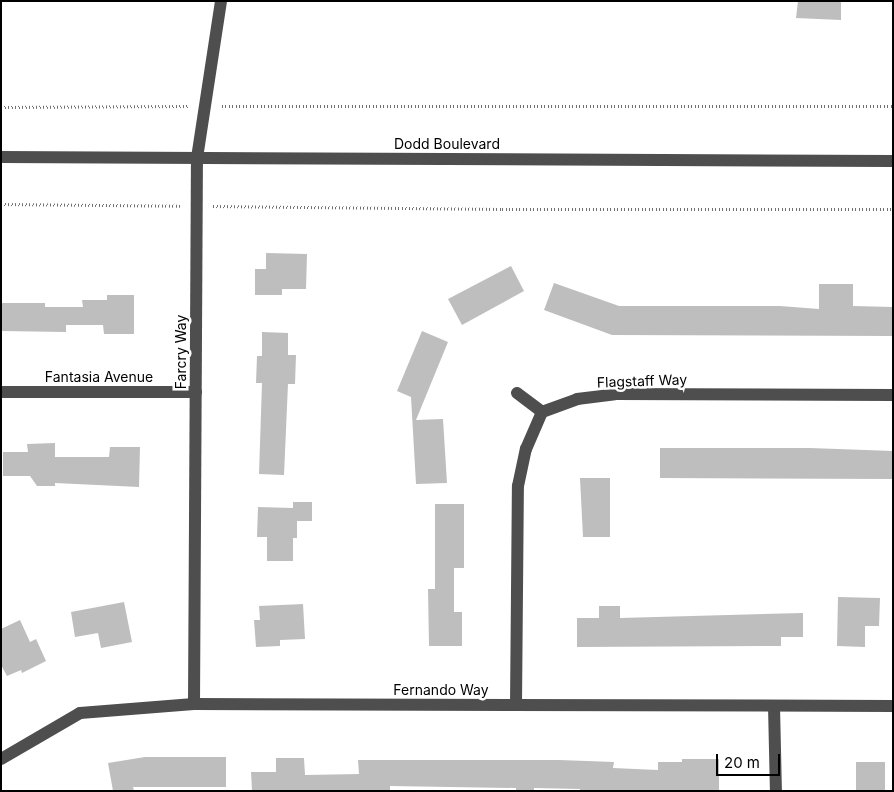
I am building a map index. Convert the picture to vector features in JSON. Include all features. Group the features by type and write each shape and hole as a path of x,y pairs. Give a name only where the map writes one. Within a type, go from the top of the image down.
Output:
{"street":[{"name":"Farcry Way","path":"194,704 197,158 221,1"},
{"name":"Dodd Boulevard","path":"1,157 893,161"},
{"name":"Fantasia Avenue","path":"1,392 196,392"},
{"path":"516,705 518,486 526,449 542,412 517,393"},
{"name":"Flagstaff Way","path":"542,412 577,400 615,394 893,395"},
{"name":"Fernando Way","path":"1,759 80,713 194,704 893,706"},
{"path":"774,706 776,791"}],"path":[{"path":"1,107 893,106"},
{"path":"1,204 502,209 893,209"}],"building":[{"path":"798,1 841,1 841,20 796,18"},
{"path":"266,253 307,254 306,289 282,289 282,295 255,295 255,269 266,269"},
{"path":"511,266 524,291 462,325 448,299"},
{"path":"554,283 619,306 780,306 819,309 819,284 853,284 853,306 893,307 893,336 612,335 544,310"},
{"path":"107,295 134,295 134,334 104,334 103,325 66,325 66,332 1,331 1,303 45,303 45,307 83,307 82,300 107,300"},
{"path":"422,331 448,342 416,420 443,419 447,483 416,484 411,397 397,391"},
{"path":"262,332 288,333 288,355 296,355 295,384 288,384 284,475 259,474 262,383 256,383 257,356 262,356"},
{"path":"55,443 55,457 109,457 110,447 140,447 139,487 55,483 55,486 37,486 30,476 3,476 3,452 28,452 27,444"},
{"path":"660,448 810,448 893,451 892,479 660,478"},
{"path":"580,478 610,478 610,537 583,537"},
{"path":"293,502 312,502 312,521 297,521 297,538 293,538 293,561 267,561 267,537 257,537 258,507 293,508"},
{"path":"435,504 464,504 464,568 454,568 454,612 462,612 462,646 429,646 428,589 435,589"},
{"path":"838,597 880,598 879,626 865,626 865,647 837,646"},
{"path":"124,602 132,642 101,648 98,633 75,637 71,612"},
{"path":"303,604 305,639 280,640 280,646 256,647 254,620 260,620 259,606"},
{"path":"599,606 620,606 620,618 803,613 803,637 781,637 781,646 577,647 577,618 599,618"},
{"path":"20,620 30,642 36,639 46,661 22,673 21,670 7,676 1,665 1,629"},
{"path":"145,757 226,757 226,787 133,787 134,791 113,791 108,763"},
{"path":"276,758 304,758 305,775 359,774 358,760 559,760 614,762 613,768 658,770 658,762 682,762 682,759 719,759 719,790 580,791 580,789 534,788 534,791 516,791 516,788 390,786 390,791 252,791 251,772 276,772"},
{"path":"856,762 885,762 885,791 856,791"}]}
